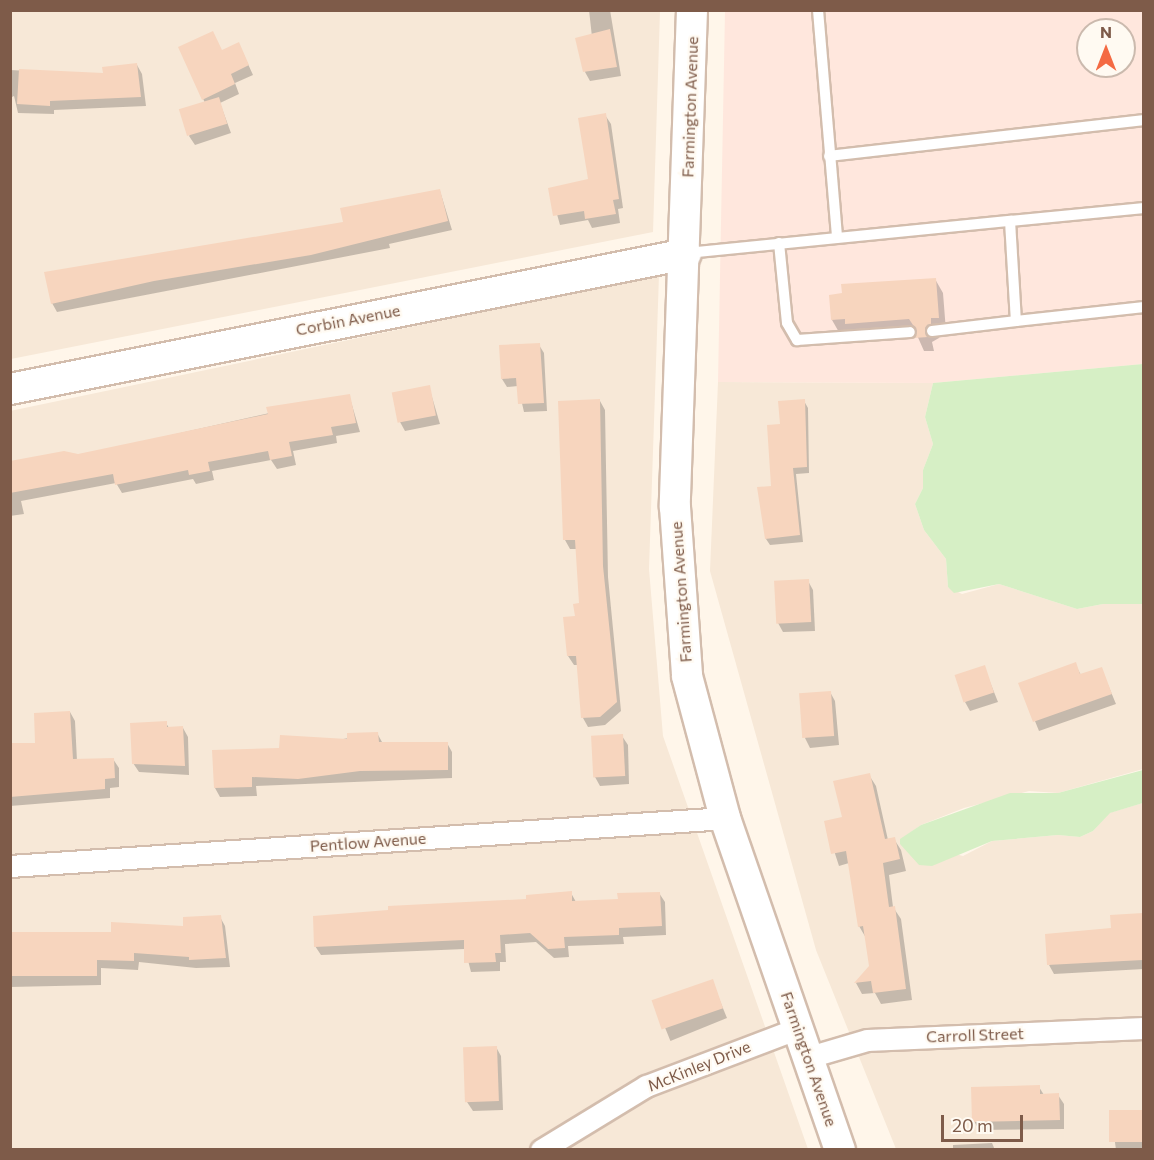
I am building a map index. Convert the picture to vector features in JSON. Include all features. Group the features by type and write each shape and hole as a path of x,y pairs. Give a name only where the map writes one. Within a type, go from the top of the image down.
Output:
{"main road":[{"name":"Farmington Avenue","path":"692,10 686,254 675,507 687,676 725,818 840,1149"},
{"name":"Corbin Avenue","path":"10,389 686,254"}],"street":[{"name":"Pentlow Avenue","path":"10,866 725,818"},
{"name":"McKinley Drive","path":"541,1149 646,1086 799,1028"},
{"name":"Carroll Street","path":"808,1056 867,1040 1143,1028"}],"lane":[{"path":"818,10 837,236"},
{"path":"829,156 1143,120"},
{"path":"686,254 837,236 1143,208"},
{"path":"1010,221 1016,321"},
{"path":"779,243 787,323 797,340 910,332"},
{"path":"932,331 1143,307"}],"shaded area":[{"path":"11,11 660,11 653,232 11,359"},
{"path":"725,11 1143,11 1143,364 933,383 718,382"},
{"path":"659,275 649,569 663,736 808,1149 11,1149 10,411"},
{"path":"718,382 933,383 925,417 933,444 923,470 923,488 915,504 924,530 946,559 948,587 962,594 999,584 1077,609 1103,604 1143,604 1143,769 1058,793 1029,791 964,808 921,825 900,840 963,856 992,841 1058,835 1080,837 1093,831 1109,813 1143,803 1143,1149 896,1149 816,950 710,571"}],"green space":[{"path":"1143,364 1143,604 1103,604 1077,609 999,584 954,593 948,587 946,559 924,530 915,504 923,488 923,470 933,444 925,417 933,383"},
{"path":"1143,770 1143,803 1110,813 1093,831 1080,837 1058,835 992,841 932,866 919,865 900,844 900,839 921,825 1010,793 1058,793"}],"building":[{"path":"610,29 617,67 583,72 575,38"},
{"path":"213,31 222,50 239,42 249,65 231,74 235,84 202,100 178,47"},
{"path":"137,63 141,97 50,101 50,106 17,104 19,69 103,73 102,67"},
{"path":"219,97 227,124 187,136 179,109"},
{"path":"606,113 619,199 613,200 616,214 585,219 584,211 553,216 548,188 588,179 578,118"},
{"path":"440,189 448,221 311,255 154,281 51,304 44,272 343,222 340,208"},
{"path":"936,278 939,318 931,318 931,324 925,328 928,337 914,338 917,331 909,319 845,324 845,319 831,320 829,295 842,293 841,284"},
{"path":"540,343 544,403 518,404 516,378 501,379 499,345"},
{"path":"430,385 436,415 398,423 392,392"},
{"path":"350,394 356,423 331,427 333,435 289,442 292,456 270,460 268,451 208,462 210,471 189,475 188,470 115,485 113,474 10,493 10,461 64,451 78,454 268,414 266,407"},
{"path":"600,399 603,566 617,702 600,717 581,718 576,656 567,656 563,617 575,616 573,604 579,603 575,540 563,540 558,401"},
{"path":"805,399 807,467 793,468 800,535 765,539 757,487 771,486 767,425 780,424 778,401"},
{"path":"809,579 811,622 776,624 774,581"},
{"path":"1076,662 1080,674 1102,667 1112,694 1033,722 1018,683"},
{"path":"985,665 994,693 964,702 955,675"},
{"path":"831,691 834,736 802,738 799,693"},
{"path":"70,711 73,759 114,758 115,778 105,779 105,789 10,797 10,743 35,743 34,713"},
{"path":"167,721 167,727 183,726 185,766 132,764 130,723"},
{"path":"378,732 379,742 448,742 448,770 360,771 298,779 252,777 252,787 214,788 212,750 279,748 280,735 347,739 347,733"},
{"path":"623,734 625,776 593,778 591,736"},
{"path":"870,773 885,839 895,837 900,859 883,863 889,907 895,906 906,989 873,993 871,981 854,983 869,966 863,926 858,927 846,851 831,854 824,821 842,817 833,781"},
{"path":"572,891 572,901 618,899 617,893 660,892 662,926 619,928 619,935 564,937 565,948 548,949 530,933 500,935 501,953 495,953 496,962 464,963 464,940 314,947 313,916 388,910 388,906 526,899 526,895"},
{"path":"1143,913 1143,960 1047,965 1045,934 1111,928 1110,915"},
{"path":"221,915 226,958 189,960 189,957 134,953 134,961 97,960 97,976 10,976 10,932 111,932 111,922 183,926 183,917"},
{"path":"713,979 723,1008 662,1029 652,1000"},
{"path":"497,1046 499,1101 465,1102 463,1047"},
{"path":"1040,1085 1040,1094 1059,1093 1060,1120 972,1122 971,1087"},
{"path":"1109,1110 1143,1110 1143,1142 1109,1142"}]}
